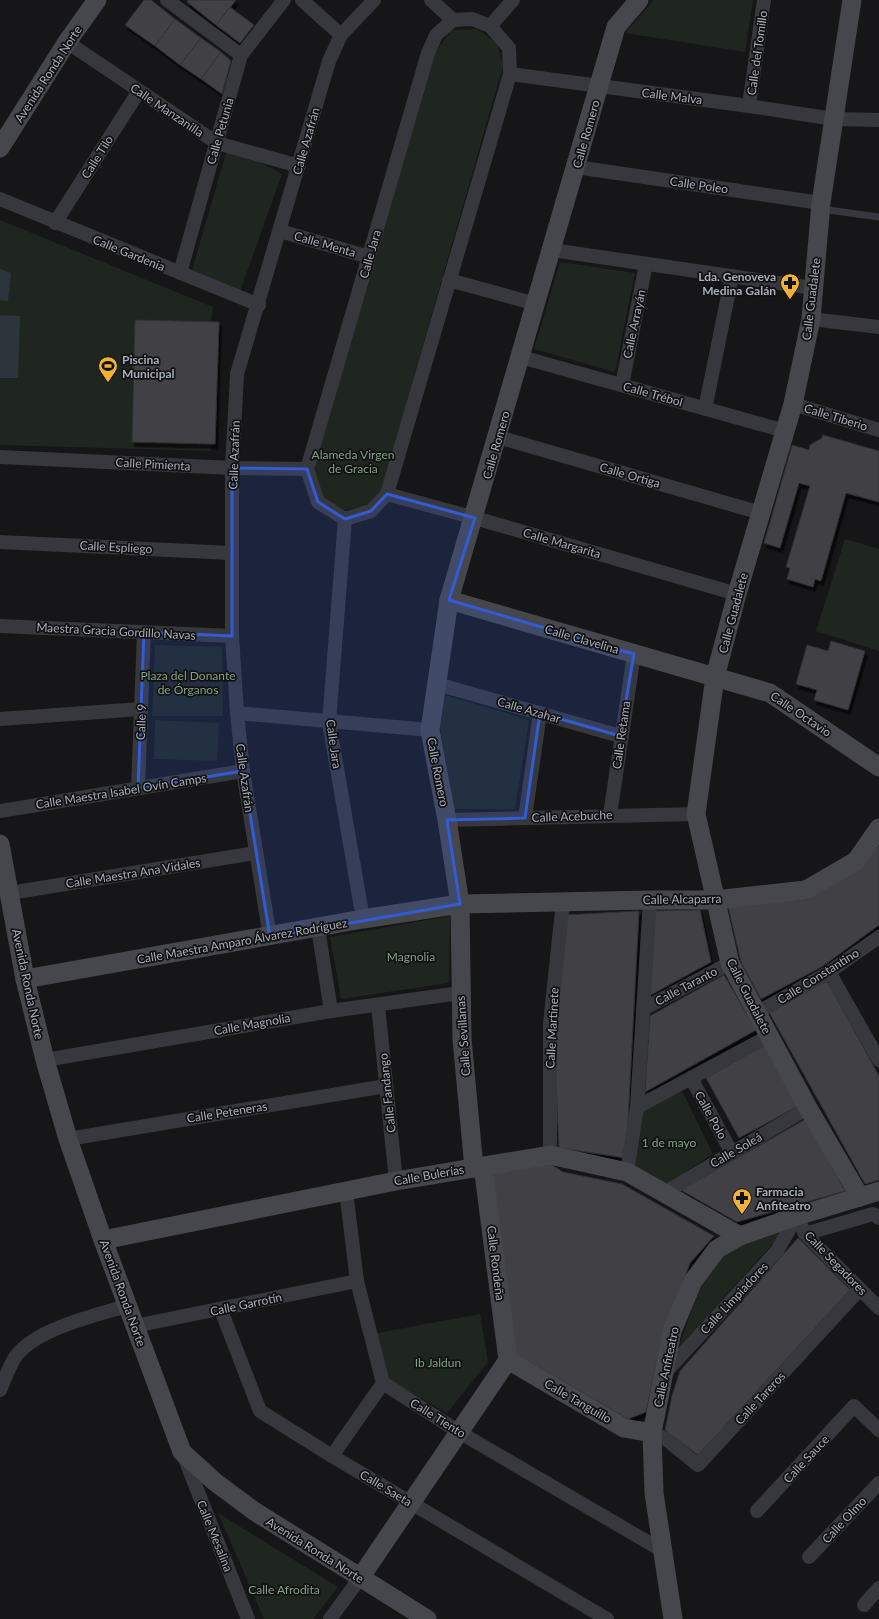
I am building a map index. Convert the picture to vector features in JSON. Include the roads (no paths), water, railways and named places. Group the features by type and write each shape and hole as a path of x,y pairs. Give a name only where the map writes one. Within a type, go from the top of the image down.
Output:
{"street":[{"name":"Avenida Ronda Norte","path":"0,148 67,42 96,0"},
{"path":"167,0 241,55"},
{"name":"Calle Petunia","path":"180,273 241,55 284,0"},
{"path":"302,0 341,35"},
{"name":"Calle Azafrán","path":"270,937 243,771 237,713 232,636 232,468 237,374 259,305 329,60 341,35 374,0"},
{"path":"307,469 318,502 345,519 371,511 387,494 510,74 509,48 490,26 472,19 453,20 431,0"},
{"path":"490,26 514,0"},
{"name":"Calle Romero","path":"460,904 447,820 430,730 449,600 475,518 616,27 639,0"},
{"name":"Calle del Tomillo","path":"749,106 764,0"},
{"name":"Calle Guadalete","path":"852,0 821,206 811,319 793,404 737,594 715,677 696,814 730,963 808,1108 860,1197"},
{"name":"Calle Jara","path":"307,469 428,53 436,35 453,20"},
{"name":"Calle Manzanilla","path":"67,42 217,143 299,166"},
{"name":"Calle Malva","path":"510,74 834,119 879,120"},
{"name":"Calle Tilo","path":"55,223 139,91"},
{"name":"Calle Poleo","path":"576,167 821,206"},
{"name":"Calle Gardenia","path":"0,199 55,223 259,305"},
{"name":"Calle Menta","path":"280,231 369,257"},
{"path":"552,250 813,288"},
{"name":"Calle Arrayán","path":"622,385 646,264"},
{"path":"705,409 732,276"},
{"path":"449,280 536,304"},
{"path":"811,319 879,328"},
{"name":"Calle Trébol","path":"521,357 785,432"},
{"name":"Calle Tiberio","path":"793,404 879,430"},
{"name":"Calle Ortiga","path":"498,437 761,513"},
{"name":"Calle Pimienta","path":"0,457 232,468 307,469"},
{"name":"Calle Margarita","path":"387,494 737,594"},
{"name":"Calle Jara","path":"345,519 329,722 363,919"},
{"name":"Calle Espliego","path":"0,542 232,553"},
{"name":"Calle Clavelina","path":"449,600 715,677"},
{"name":"Maestra Gracia Gordillo Navas","path":"0,626 232,636"},
{"name":"Calle 9","path":"138,788 144,632"},
{"name":"Calle Retama","path":"610,815 620,736 634,654"},
{"name":"Calle Octavio","path":"715,677 770,692 879,767"},
{"name":"Calle Azahar","path":"437,684 620,736"},
{"path":"0,719 141,709"},
{"path":"237,713 430,730"},
{"path":"525,818 540,713"},
{"name":"Calle Maestra Isabel Ovín Camps","path":"0,812 243,771"},
{"name":"Calle Acebuche","path":"447,820 696,814"},
{"name":"Calle Alcaparra","path":"460,904 563,901 715,900 806,890 856,860 879,828"},
{"name":"Avenida Ronda Norte","path":"0,844 25,979 45,1060 68,1139 127,1306 182,1452 215,1482 254,1511 427,1619"},
{"name":"Calle Maestra Ana Vidales","path":"10,893 256,853"},
{"path":"628,1172 637,1107 650,900"},
{"name":"Calle Martinete","path":"550,1155 550,1024 563,901"},
{"name":"Calle Maestra Amparo Álvarez Rodríguez","path":"25,979 270,937 363,919 460,904"},
{"name":"Calle Sevillanas","path":"460,904 460,993 462,1040 478,1167"},
{"path":"318,928 331,1011"},
{"name":"Calle Constantino","path":"757,1013 829,972 879,937"},
{"name":"Calle Taranto","path":"643,1009 730,963"},
{"path":"829,972 879,1060"},
{"name":"Calle Magnolia","path":"45,1060 331,1011 460,993"},
{"name":"Calle Fandango","path":"378,1004 396,1181"},
{"path":"637,1107 769,1036"},
{"name":"Calle Polo","path":"691,1078 732,1153"},
{"name":"Calle Peteneras","path":"68,1139 386,1086"},
{"name":"Calle Soleá","path":"664,1193 808,1108"},
{"name":"Calle Bulerías","path":"103,1240 396,1181 550,1155 628,1172 740,1236"},
{"name":"Calle Rondeña","path":"478,1167 508,1360"},
{"path":"332,1456 383,1383 357,1281 346,1191"},
{"name":"Calle Anfiteatro","path":"673,1619 654,1493 652,1432 672,1331 693,1281 717,1249 740,1236 797,1216 879,1191"},
{"path":"806,1234 873,1214 879,1218"},
{"name":"Calle Segadores","path":"797,1216 806,1234 879,1308"},
{"name":"Calle Limpiadores","path":"664,1374 778,1251 797,1216"},
{"name":"Calle Garrotín","path":"135,1326 221,1310 357,1281"},
{"name":"Calle Tareros","path":"652,1432 666,1439 698,1465 860,1289"},
{"path":"0,1390 16,1356 34,1340 64,1325 127,1306"},
{"name":"Calle Saeta","path":"221,1310 260,1410 332,1456 607,1619"},
{"path":"330,1619 360,1578 508,1360"},
{"name":"Calle Tanguillo","path":"508,1360 624,1428 652,1432"},
{"name":"Calle Tiento","path":"383,1383 459,1432 663,1551"},
{"name":"Calle Sauce","path":"757,1511 854,1406 879,1430"},
{"name":"Calle Mesalina","path":"182,1452 248,1619"},
{"name":"Calle Olmo","path":"809,1557 879,1483"},
{"path":"864,1605 879,1588"}],"lane":[{"path":"821,206 879,217"}],"place":[{"name":"Lda. Genoveva Medina Galán","path":"790,300"},
{"name":"Piscina Municipal","path":"108,383"},
{"name":"Farmacia Anfiteatro","path":"742,1215"}],"park label":[{"name":"Alameda Virgen de Gracia","path":"353,461"},
{"name":"Plaza del Donante de Órganos","path":"188,682"},
{"name":"Magnolia","path":"411,956"},
{"name":"1 de mayo","path":"669,1142"},
{"name":"Ib Jaldun","path":"438,1362"},
{"name":"Calle Afrodita","path":"284,1589"}]}
